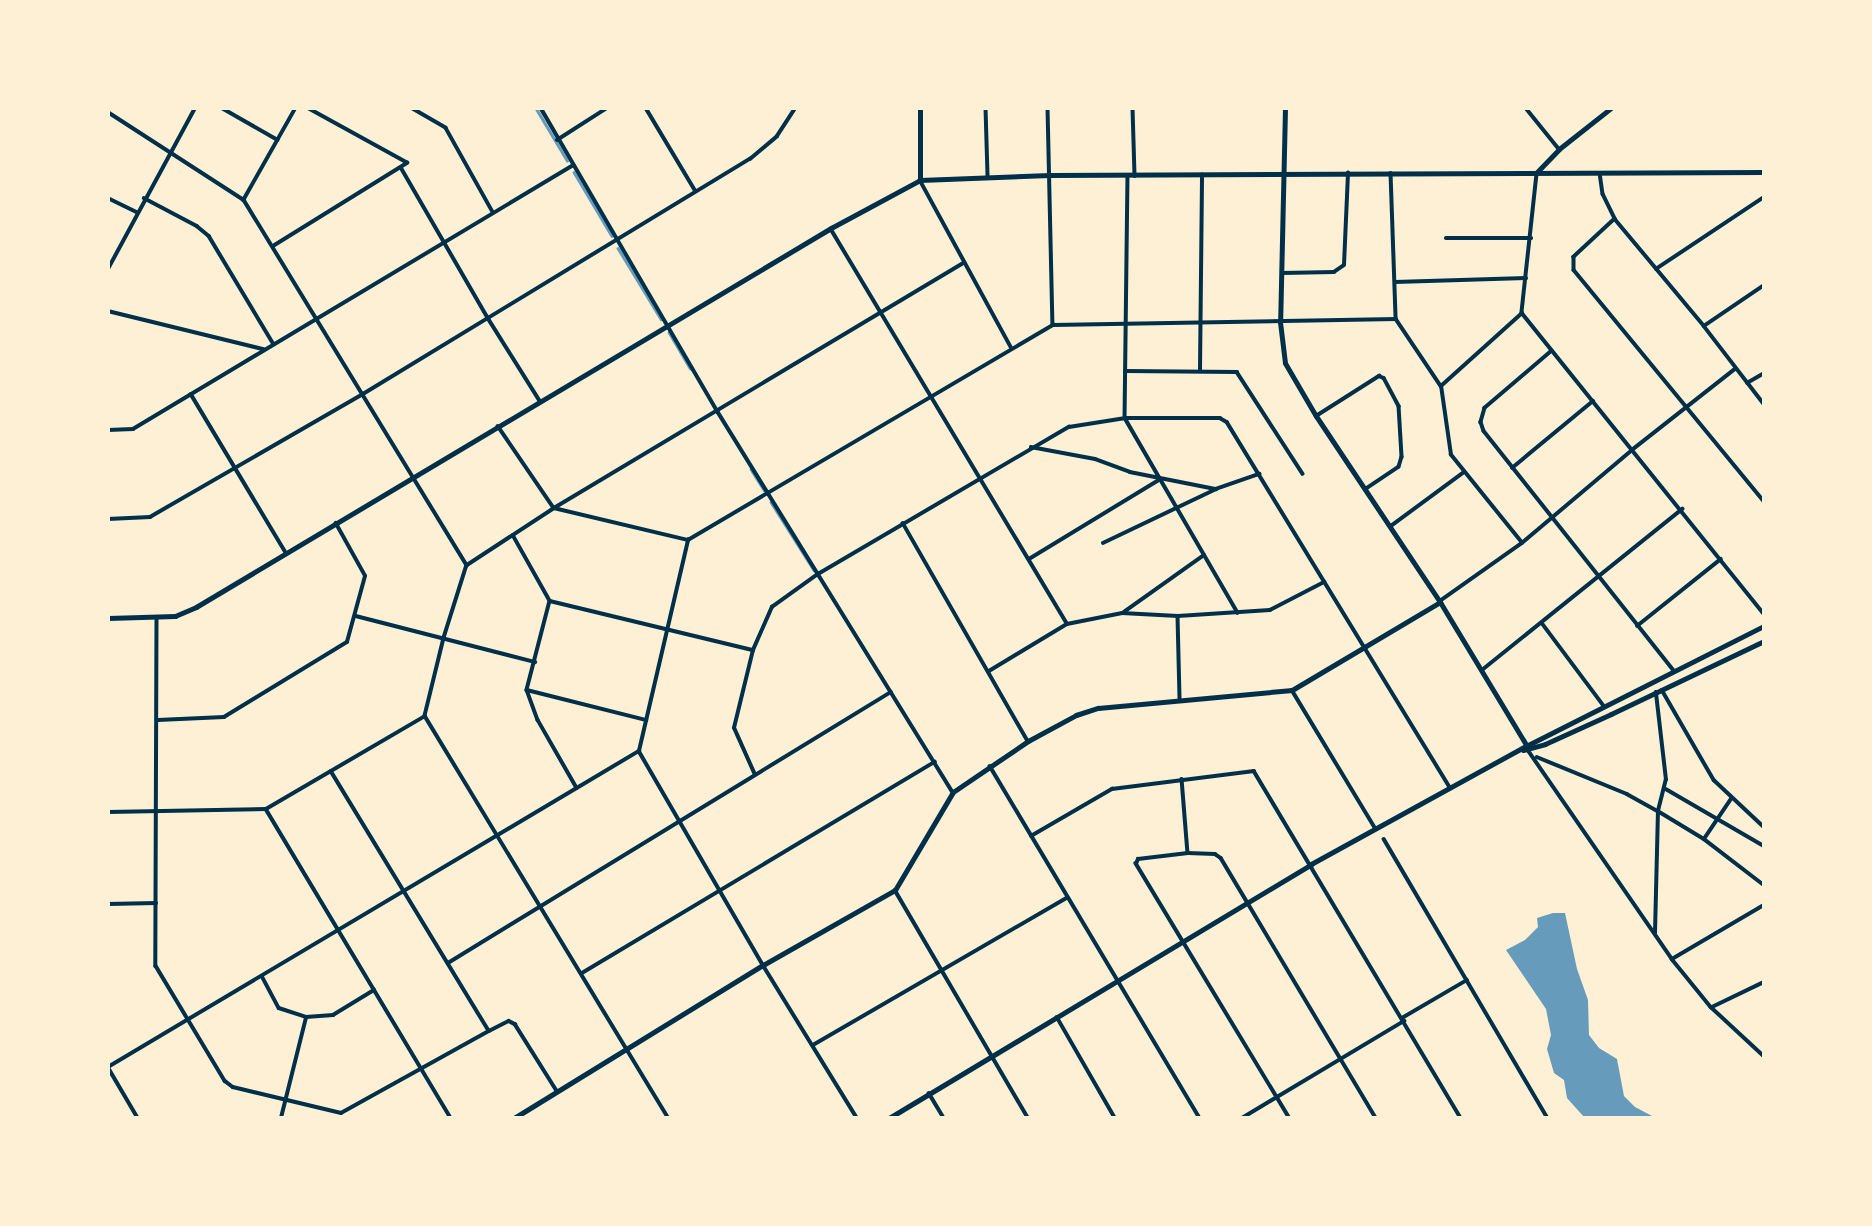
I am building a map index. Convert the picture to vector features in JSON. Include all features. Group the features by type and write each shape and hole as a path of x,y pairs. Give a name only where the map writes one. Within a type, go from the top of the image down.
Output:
{"street":[{"path":"108,268 195,108"},
{"path":"222,108 278,140"},
{"path":"244,200 296,108"},
{"path":"273,246 402,169 407,163 307,108"},
{"path":"412,108 446,128 493,212"},
{"path":"541,108 572,166 718,412 954,792"},
{"path":"557,140 607,108"},
{"path":"646,108 695,190"},
{"path":"108,519 150,517 363,394 618,241 695,190 761,151 777,136 795,108"},
{"path":"919,108 920,180 1012,347"},
{"path":"986,108 988,177"},
{"path":"1048,108 1053,324"},
{"path":"1133,108 1125,418 1238,613"},
{"path":"1284,108 1280,322 1283,355 1289,373 1440,602 1526,748 1535,757 1655,935 1711,1007 1763,1056"},
{"path":"1526,108 1559,149"},
{"path":"1441,386 1522,313 1537,172 1559,149 1611,108"},
{"path":"108,112 244,200 467,565"},
{"path":"108,430 133,429 263,348 572,166"},
{"path":"402,169 488,318 540,401"},
{"path":"108,618 157,617 183,613 831,228 920,180 1049,175 1763,172"},
{"path":"1280,273 1334,272 1344,265 1348,173"},
{"path":"1391,173 1396,319 1441,386 1449,451 1522,543"},
{"path":"1600,173 1603,194 1615,219 1704,326 1763,404"},
{"path":"1200,370 1202,175"},
{"path":"1656,269 1763,197"},
{"path":"108,198 137,212"},
{"path":"145,198 197,226 209,236 273,343"},
{"path":"1615,219 1574,257 1574,270 1763,501"},
{"path":"831,228 1067,624"},
{"path":"1446,238 1531,238"},
{"path":"668,1118 425,716 444,638 467,565 554,508 964,263"},
{"path":"1394,282 1526,278"},
{"path":"1704,326 1763,285"},
{"path":"108,312 263,348"},
{"path":"1522,313 1682,509 1763,614"},
{"path":"498,426 554,508 688,540 769,495 1053,324 1396,319"},
{"path":"1552,351 1482,414 1484,431 1674,671"},
{"path":"514,1118 763,965 895,890 954,792 1028,740 1098,708 1292,690 1440,602 1522,543 1632,450 1735,369"},
{"path":"1125,371 1234,371 1240,375 1303,474"},
{"path":"1747,383 1763,373"},
{"path":"1316,416 1379,376 1384,378 1399,406 1402,457 1399,467 1366,489"},
{"path":"191,394 286,553"},
{"path":"1512,468 1594,401"},
{"path":"755,775 734,728 753,650 772,607 818,574 1069,427 1125,418 1224,419 1450,788"},
{"path":"1031,447 1095,458 1161,480 1216,489"},
{"path":"1391,526 1464,472"},
{"path":"1103,543 1216,489 1259,474"},
{"path":"1029,559 1161,480"},
{"path":"1480,672 1682,509"},
{"path":"903,523 1028,740"},
{"path":"158,720 224,717 345,644 356,616 365,576 335,524"},
{"path":"513,536 550,601 527,690 538,720 577,788"},
{"path":"688,540 639,751 763,965 858,1118"},
{"path":"1122,613 1205,555"},
{"path":"1637,626 1721,559"},
{"path":"989,671 1067,624 1122,613 1178,616 1270,610 1324,582"},
{"path":"550,601 665,631 753,650"},
{"path":"356,616 535,662"},
{"path":"1178,616 1180,700"},
{"path":"157,617 156,967 228,1085 341,1113 509,1021 515,1024 557,1091"},
{"path":"1542,623 1604,706"},
{"path":"889,1118 1311,864 1604,706 1763,626"},
{"path":"1526,748 1659,691 1763,641"},
{"path":"527,690 646,720"},
{"path":"1292,690 1376,829"},
{"path":"448,963 891,691"},
{"path":"1655,935 1658,811 1666,789 1659,691"},
{"path":"1659,691 1714,780 1763,827"},
{"path":"108,812 266,809 425,716"},
{"path":"138,1118 108,1067 639,751"},
{"path":"1535,757 1627,794 1658,811 1704,839 1763,884"},
{"path":"582,974 935,762"},
{"path":"990,766 1066,898 1200,1118"},
{"path":"331,771 489,1031"},
{"path":"1031,836 1107,790 1182,778 1254,771 1461,1118"},
{"path":"1182,778 1188,853"},
{"path":"1666,789 1763,846"},
{"path":"1704,839 1731,799"},
{"path":"266,809 451,1118"},
{"path":"1384,839 1548,1118"},
{"path":"1289,1118 1136,864 1138,859 1188,853 1219,855 1376,1118"},
{"path":"895,890 1028,1118"},
{"path":"813,1045 1066,898"},
{"path":"108,904 156,903"},
{"path":"1672,959 1763,905"},
{"path":"262,975 279,1007 306,1017 333,1016 374,990"},
{"path":"1242,1118 1468,980"},
{"path":"1711,1007 1763,982"},
{"path":"281,1118 306,1017"},
{"path":"1057,1017 1115,1118"},
{"path":"929,1094 944,1118"}],"water":[{"path":"1553,913 1565,913 1577,969 1588,1000 1589,1035 1599,1048 1617,1059 1624,1096 1635,1107 1654,1117 1584,1117 1567,1098 1564,1080 1554,1073 1547,1049 1551,1035 1546,1009 1506,950 1525,940 1538,927 1537,918"}],"waterway":[{"path":"536,108 567,160"},
{"path":"574,172 612,236"},
{"path":"618,248 661,319"},
{"path":"669,332 690,368"},
{"path":"751,469 764,490"},
{"path":"771,502 814,570"}]}
